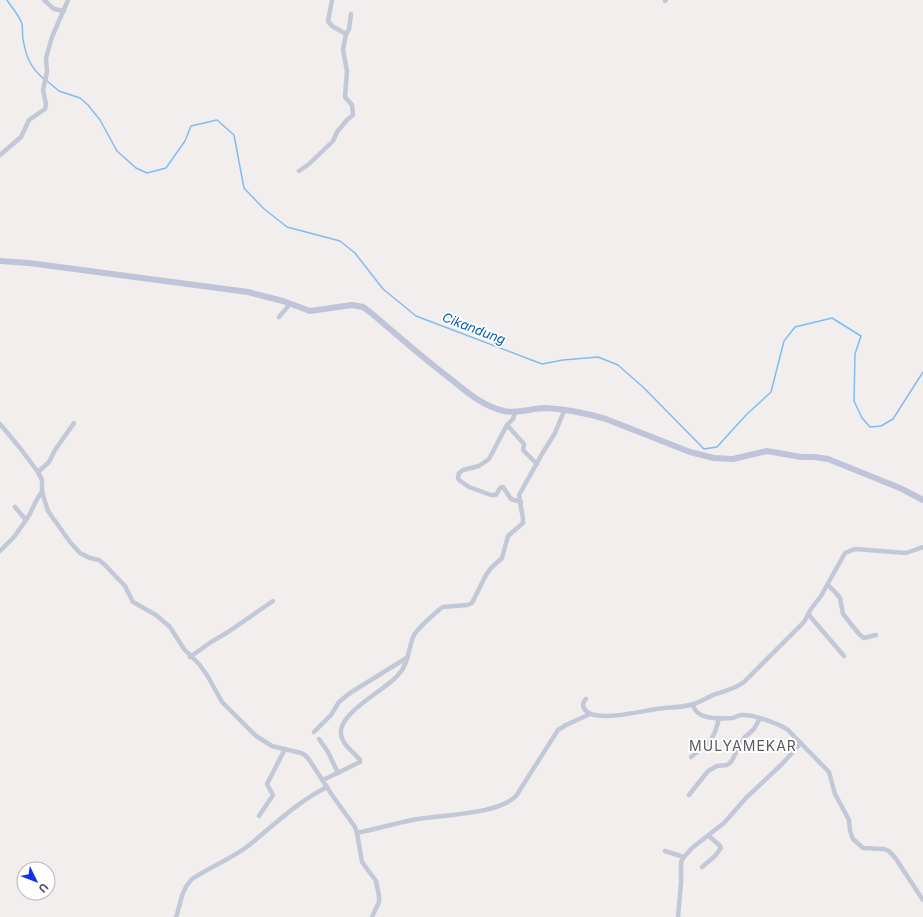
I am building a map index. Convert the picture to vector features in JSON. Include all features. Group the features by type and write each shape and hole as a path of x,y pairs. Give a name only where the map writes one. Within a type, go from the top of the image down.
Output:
{"street":[{"path":"44,0 54,9 64,11"},
{"path":"0,155 21,136 29,120 45,109 46,104 43,95 47,72 47,53 52,37 68,0"},
{"path":"332,0 328,21 341,32 346,34"},
{"path":"299,171 309,164 333,141 337,132 353,115 352,105 345,97 347,71 343,50 346,34 349,29 350,14"},
{"path":"0,261 29,263 228,289 257,294 310,311 352,305 363,307 442,373 479,401 491,408 515,412 545,408 606,419 690,452 714,458 733,458 767,451 801,457 815,457 828,460 900,488 923,500"},
{"path":"279,317 290,304"},
{"path":"323,780 361,761 345,745 340,731 351,713 399,675 406,664 415,635 437,612 443,607 467,605 472,603 486,575 502,558 508,536 522,523 523,519 519,495 555,433 564,411"},
{"path":"515,412 489,459 479,466 463,470 459,473 458,478 469,487 491,495 496,495 500,488 503,487 510,499 521,502"},
{"path":"38,472 49,462 55,450 74,423"},
{"path":"0,424 38,472 42,480 42,492 48,511 70,542 80,553 90,558 99,560 111,570 125,586 133,602 156,614 170,627 190,657 199,664 207,675 222,702 261,740 272,746 305,755 355,827 362,862 376,881 379,896 379,902 372,917"},
{"path":"507,425 524,444 523,450 525,454 537,464"},
{"path":"0,551 14,537 30,514 33,504 42,492"},
{"path":"15,507 26,520"},
{"path":"586,699 583,702 583,707 585,711 590,714 598,716 628,714 693,704 724,691 735,689 801,626 828,585 845,553 856,549 906,553 923,547"},
{"path":"828,585 840,598 843,614 859,634 864,638 876,635"},
{"path":"190,657 273,601"},
{"path":"808,614 844,656"},
{"path":"314,732 331,715 339,702 350,693 408,657"},
{"path":"693,704 695,710 709,718 734,718 742,715 760,718 781,725 788,730 828,772 835,794 849,820 852,835 856,843 867,849 884,849 889,851 923,900"},
{"path":"357,833 412,820 456,815 499,807 508,803 516,796 558,730 590,714"},
{"path":"691,756 710,742 714,737 719,718"},
{"path":"689,795 708,771 717,766 731,762 744,738 754,729 760,718"},
{"path":"319,739 328,752 338,773"},
{"path":"678,917 681,862 684,857 692,848 724,823 746,798 781,765 801,743"},
{"path":"258,816 273,795 267,784 285,749"},
{"path":"176,917 185,887 192,879 247,847 292,808 327,787"},
{"path":"702,867 715,856 721,848 709,836"},
{"path":"665,850 684,857"}],"waterway":[{"name":"Cikandung","path":"7,0 21,21 24,45 29,61 44,79"},
{"name":"Cikandung","path":"47,81 59,91 80,98 88,105 100,120 117,151 136,168 147,173 166,168 185,141 191,126 217,120 234,135 244,188 263,208 287,227 340,241 355,253 383,289 416,316 542,364 563,360 598,357 618,365 644,388 704,449 717,447 746,415 771,392 784,341 795,327 832,318 861,336 855,354 854,401 862,418 870,427 881,426 893,419 923,372"}],"district":[{"name":"MULYAMEKAR","path":"743,746"}]}
